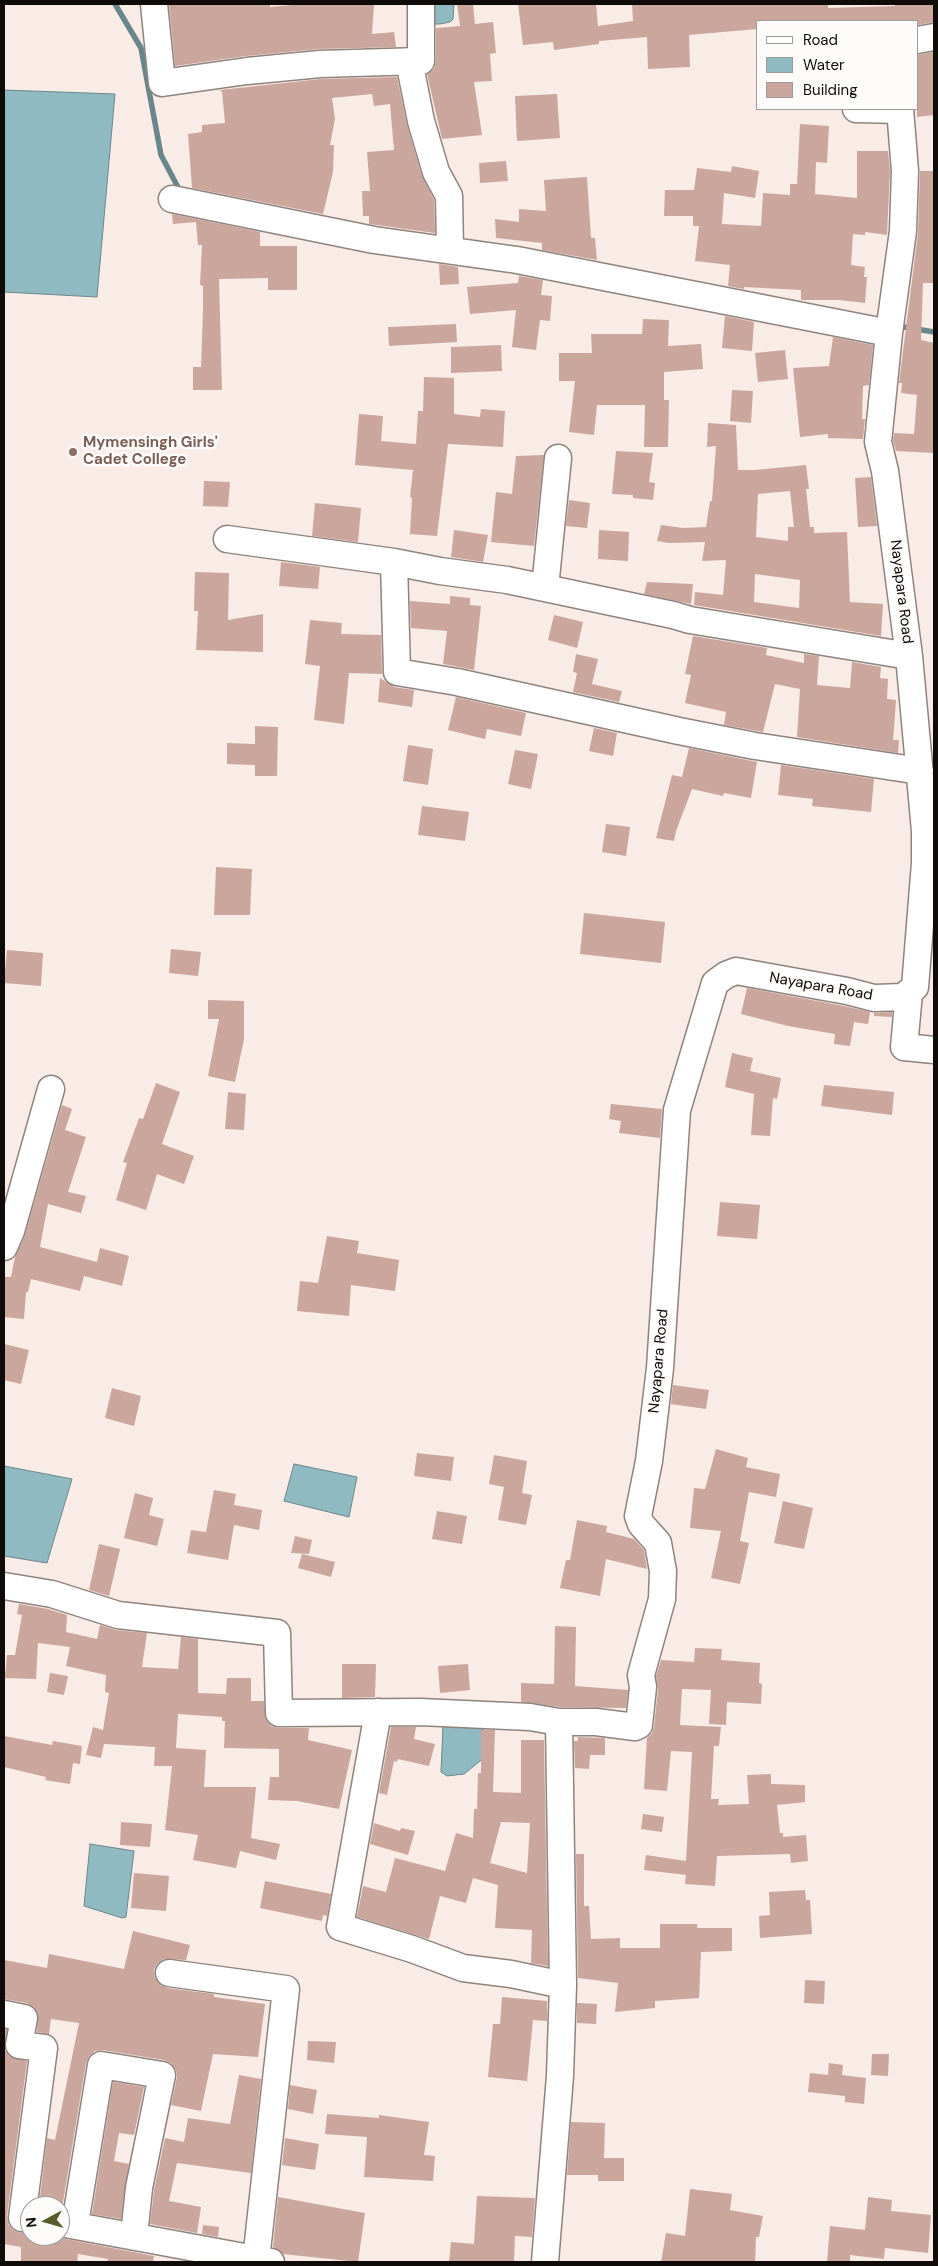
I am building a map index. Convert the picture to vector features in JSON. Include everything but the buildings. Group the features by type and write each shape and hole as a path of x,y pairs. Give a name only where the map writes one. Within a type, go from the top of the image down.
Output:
{"street":[{"path":"154,4 162,83 247,71 320,64 421,61 420,4"},
{"path":"918,40 934,37"},
{"path":"409,61 421,121 436,172 449,196 450,249"},
{"name":"Nayapara Road","path":"559,1722 596,1722 635,1727 640,1722 643,1687 642,1675 662,1599 663,1571 658,1543 641,1524 638,1516 649,1461 660,1368 676,1110 716,983 726,975 736,972 847,991 874,998 903,998 910,994 915,987 930,863 925,831 920,771 923,686 909,656 885,470 878,442 889,333 903,230 906,171 900,110"},
{"path":"172,198 374,240 450,249 517,260 889,333"},
{"path":"545,588 558,458"},
{"path":"228,539 394,562 545,588 690,620 909,656"},
{"path":"394,562 397,672 457,682 708,737 920,771"},
{"path":"910,994 904,1047 934,1050"},
{"path":"4,1247 11,1231 50,1089"},
{"path":"4,1586 52,1594 118,1615 277,1633 279,1713 420,1712 530,1717 559,1722 563,1985 560,2076 545,2262"},
{"path":"378,1712 340,1927 412,1949 463,1968 510,1974 563,1985"},
{"path":"70,2223 264,2261 286,1989 169,1973"},
{"path":"4,2014 24,2018 19,2045 44,2048 18,2217"},
{"path":"70,2213 101,2065 162,2075 139,2188 134,2236"}],"water":[{"path":"425,4 454,4 453,19 450,22 431,24"},
{"path":"4,90 115,94 97,297 4,292"},
{"path":"294,1464 357,1477 349,1517 284,1501"},
{"path":"4,1466 72,1479 47,1563 4,1556"},
{"path":"473,1724 484,1730 490,1753 464,1774 447,1776 441,1772 443,1726"},
{"path":"90,1844 134,1851 126,1917 122,1918 84,1906"}],"waterway":[{"path":"115,4 141,48 161,155 181,193"},
{"path":"898,326 934,332"}],"place":[{"name":"Mymensingh Girls' Cadet College","path":"73,452"}]}
